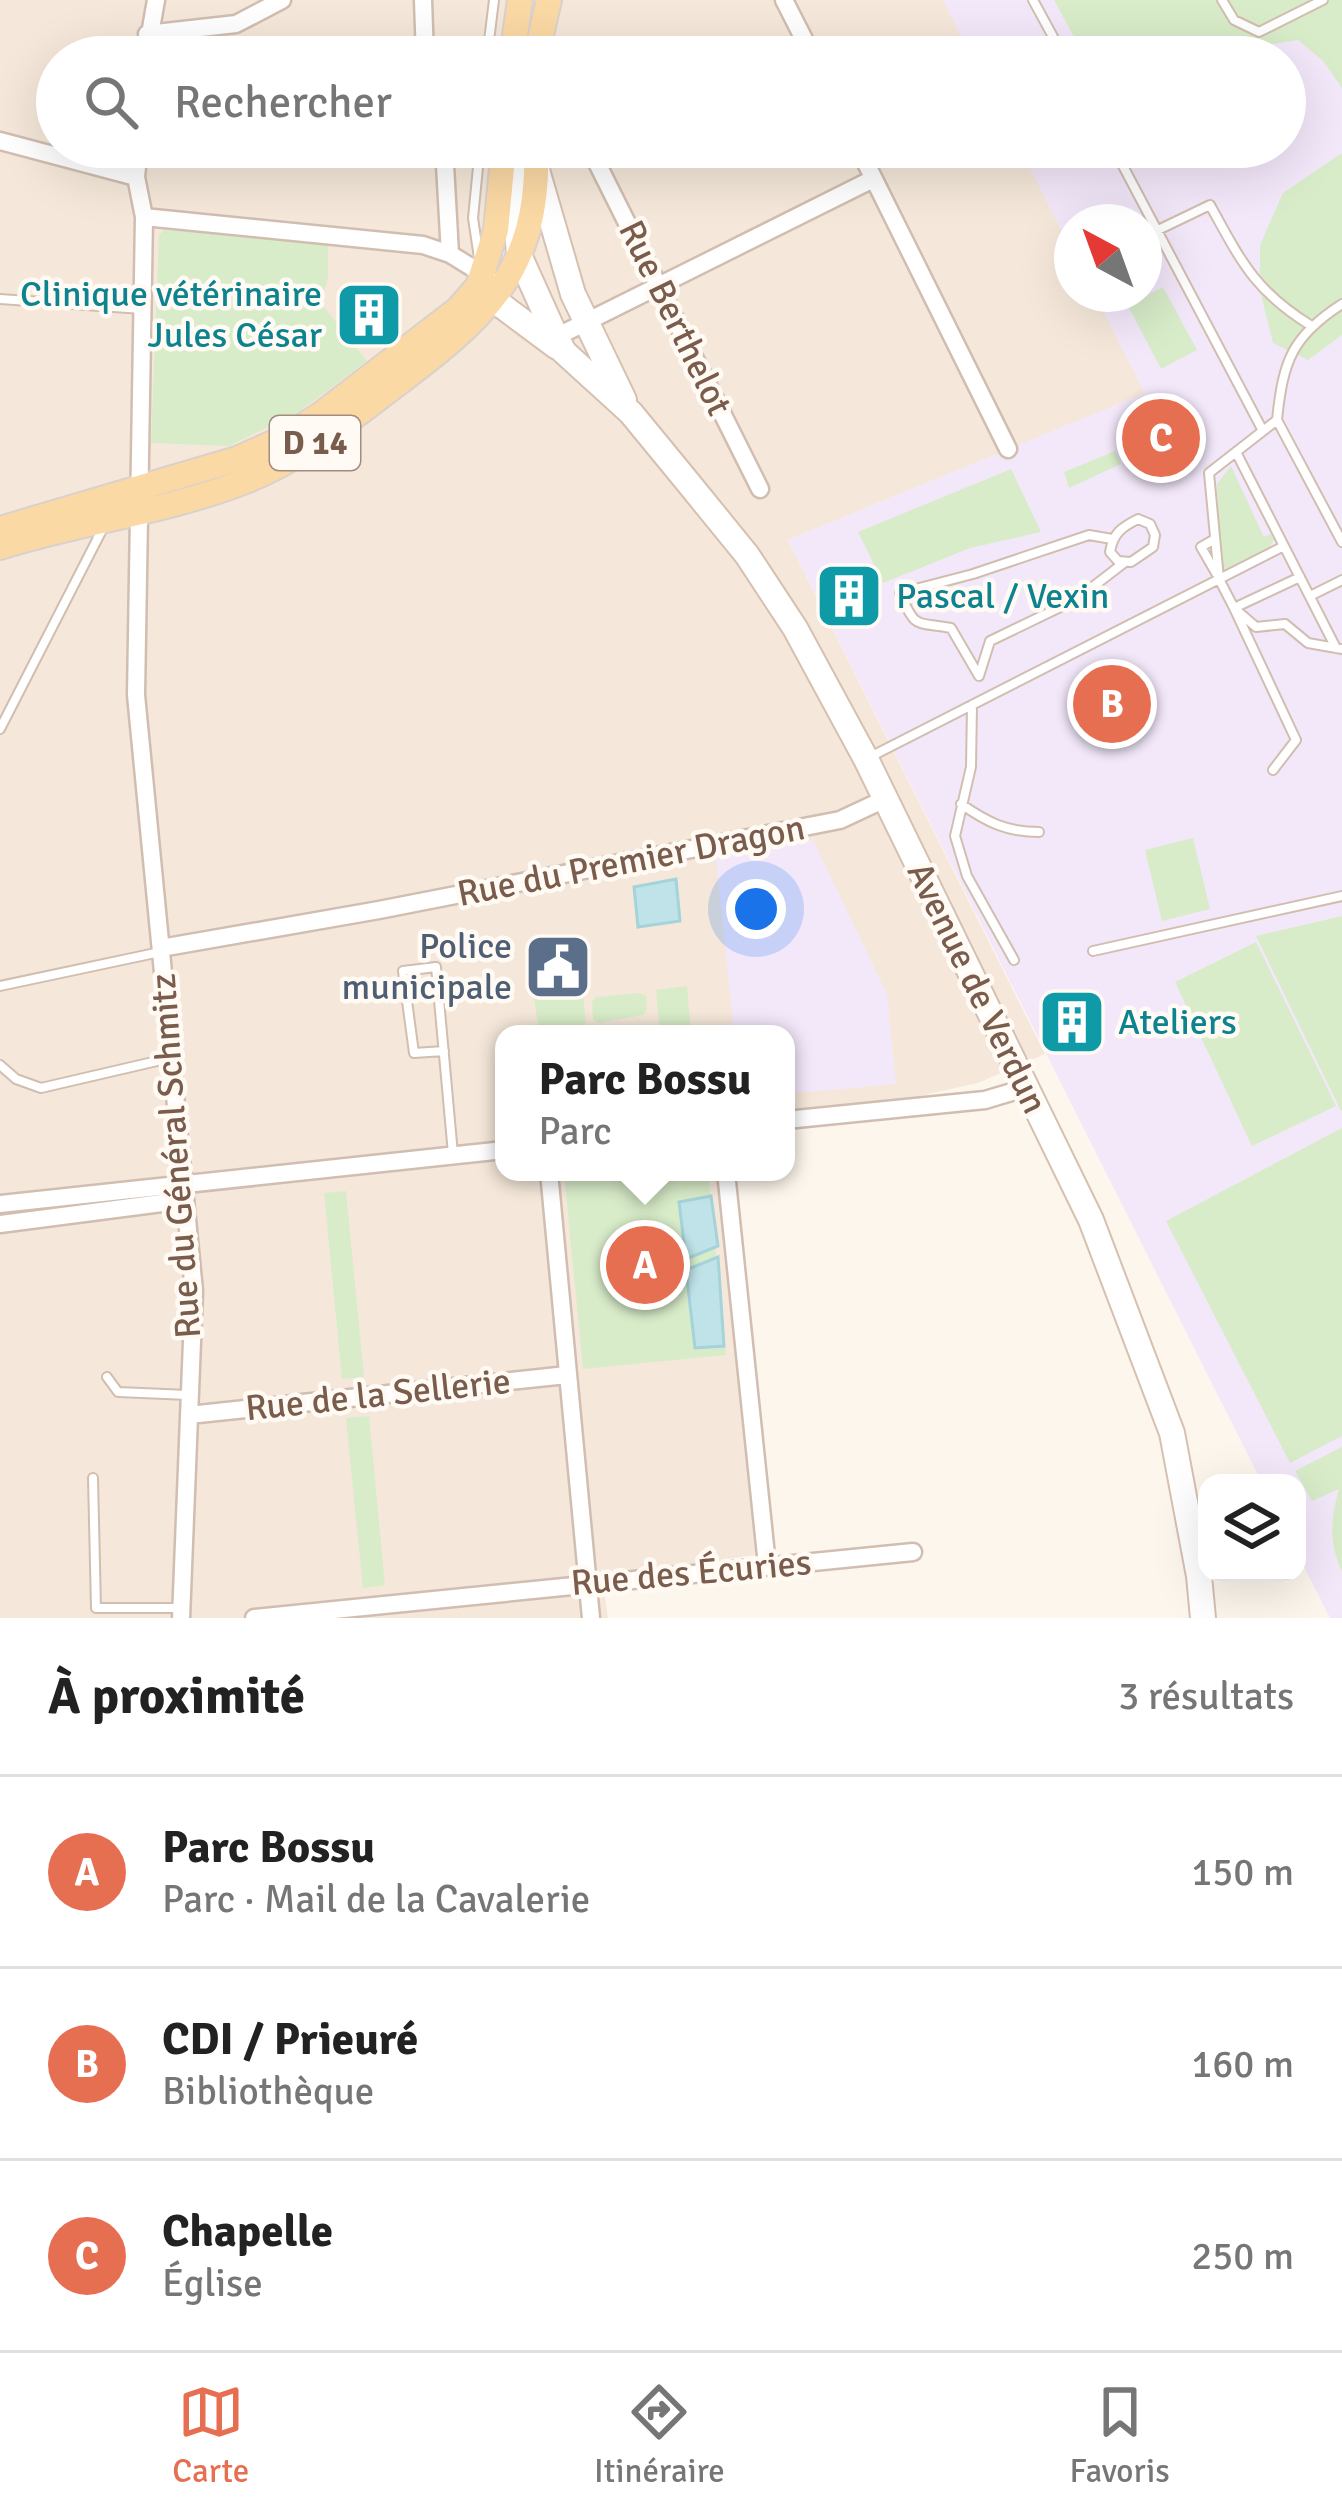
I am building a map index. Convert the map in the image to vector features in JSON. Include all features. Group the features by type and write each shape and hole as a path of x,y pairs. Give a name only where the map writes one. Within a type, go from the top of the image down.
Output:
{"main road":[{"path":"536,36 545,0"},
{"name":"D 14","path":"506,168 513,238"},
{"path":"518,168 513,238 542,246 573,294"},
{"name":"D 14","path":"0,547 43,533 140,514 248,480 346,423 467,329 494,300 513,238 535,204 536,168"},
{"name":"Avenue de Verdun","path":"538,168 573,294 631,413"},
{"name":"D 14","path":"0,529 237,459 282,440 458,309 476,270 513,238"},
{"name":"Avenue de Verdun","path":"513,238 560,345 631,413 746,555 796,628 866,759 1110,1262 1172,1432 1203,1618"},
{"path":"476,270 494,300 560,345"}],"street":[{"path":"156,0 147,34 236,24 282,0"},
{"path":"423,0 424,36"},
{"path":"784,0 802,36"},
{"path":"0,141 36,151"},
{"path":"102,168 136,177"},
{"path":"43,533 124,498 142,485 144,218 137,168"},
{"path":"445,168 450,254"},
{"name":"Rue Berthelot","path":"600,168 760,489"},
{"path":"868,168 1008,449"},
{"path":"560,345 587,322 874,179"},
{"path":"144,218 423,245 476,270"},
{"path":"140,514 166,492 265,458 320,415"},
{"name":"Rue du Général Schmitz","path":"142,485 136,695 194,1291 181,1613"},
{"name":"Rue du Premier Dragon","path":"161,950 840,820 885,800"},
{"path":"795,1119 985,1100 1025,1088"},
{"path":"0,1224 184,1191 495,1151"},
{"path":"550,1181 591,1618"},
{"path":"728,1181 767,1565"},
{"path":"0,1204 184,1191"},
{"name":"Rue de la Sellerie","path":"189,1415 567,1375"},
{"name":"Rue des Écuries","path":"254,1618 913,1552"}],"lane":[{"path":"490,36 494,0"},
{"path":"1033,0 1053,36"},
{"path":"1222,0 1234,20 1258,32 1323,0"},
{"path":"478,168 513,238"},
{"path":"476,270 473,218 478,168"},
{"path":"1124,168 1144,204"},
{"path":"1162,228 1210,205 1248,274 1277,304 1310,325"},
{"path":"1162,238 1262,431"},
{"path":"0,299 143,309"},
{"path":"1342,304 1310,325 1289,357 1277,420 1342,542"},
{"path":"1219,579 1209,473 1277,420"},
{"path":"1236,452 1339,649"},
{"path":"980,676 990,641 1077,599 1125,562 1144,556 1154,547 1150,524 1138,519 1112,539 1110,552 1125,562"},
{"path":"0,729 103,531 104,520"},
{"path":"984,699 980,676 951,628 922,627 913,621 900,593 1089,535 1112,539"},
{"path":"1215,539 1201,547 1295,740 1274,770"},
{"path":"866,759 1284,547"},
{"path":"1234,608 1300,577"},
{"path":"1310,596 1342,580"},
{"path":"1234,608 1256,627 1285,624 1308,643 1339,649"},
{"path":"972,705 970,766 956,836 967,876 1014,960"},
{"path":"961,804 991,824 1017,832 1039,832"},
{"path":"1093,951 1342,896"},
{"path":"0,986 161,950"},
{"path":"444,1051 414,1053 403,971 436,967 444,1051 453,1155"},
{"path":"0,1053 1,1065 16,1079 41,1088 170,1058"},
{"path":"107,1377 118,1392 189,1396"},
{"path":"93,1478 96,1608 181,1613"}],"shaded area":[{"path":"0,0 944,0 963,36 36,36 36,168 1031,168 1054,214 1054,312 1104,312 1146,393 788,540 1045,1054 978,1083 795,1124 795,1025 495,1025 495,1181 735,1181 762,1554 602,1577 608,1618 0,1618"},
{"path":"943,0 1342,0 1342,1618 1330,1618 1306,1571 1306,1474 1257,1474 788,540 1145,393 1103,312 1162,312 1162,204 1054,204 1054,216 1030,168 1306,168 1306,36 961,36"},
{"path":"813,840 887,994 896,1084 795,1093 795,1025 733,1025 716,858"}],"green space":[{"path":"1054,0 1342,0 1342,88 1306,47 1306,36 1074,36"},
{"path":"1342,153 1342,335 1308,360 1273,343 1260,291 1260,245 1283,193"},
{"path":"164,230 328,243 328,277 321,303 367,361 300,411 229,446 151,443 159,235"},
{"path":"1162,288 1197,350 1161,369 1131,312 1162,312"},
{"path":"1115,451 1121,464 1069,488 1064,472"},
{"path":"1231,466 1264,537 1271,534 1274,540 1269,548 1221,572 1217,484"},
{"path":"1011,469 1041,532 970,548 883,583 858,532"},
{"path":"1193,838 1210,909 1162,921 1145,850"},
{"path":"1342,916 1342,1111 1341,1111 1256,936"},
{"path":"1256,942 1336,1106 1252,1146 1175,982"},
{"path":"687,986 690,1025 659,1025 656,990"},
{"path":"583,994 586,1025 538,1025 534,998"},
{"path":"646,996 643,1015 593,1020 596,997"},
{"path":"1342,1128 1342,1436 1290,1463 1166,1221"},
{"path":"565,1181 709,1181 726,1355 583,1369"},
{"path":"346,1191 364,1377 342,1379 324,1193"},
{"path":"369,1416 385,1585 363,1588 346,1418"},
{"path":"1342,1447 1342,1572 1332,1531 1339,1489 1312,1501 1306,1474 1295,1471"}],"water":[{"path":"676,879 680,921 638,927 634,887"},
{"path":"711,1196 718,1246 686,1259 679,1202"},
{"path":"718,1257 724,1346 695,1348 686,1270"}],"place":[{"name":"Clinique vétérinaire Jules César","path":"369,315"},
{"name":"Chapelle","path":"1161,438"},
{"name":"Pascal / Vexin","path":"849,596"},
{"name":"CDI / Prieuré","path":"1112,704"},
{"name":"Police municipale","path":"558,967"},
{"name":"Ateliers","path":"1072,1022"},
{"name":"Parc Bossu","path":"645,1265"}]}
